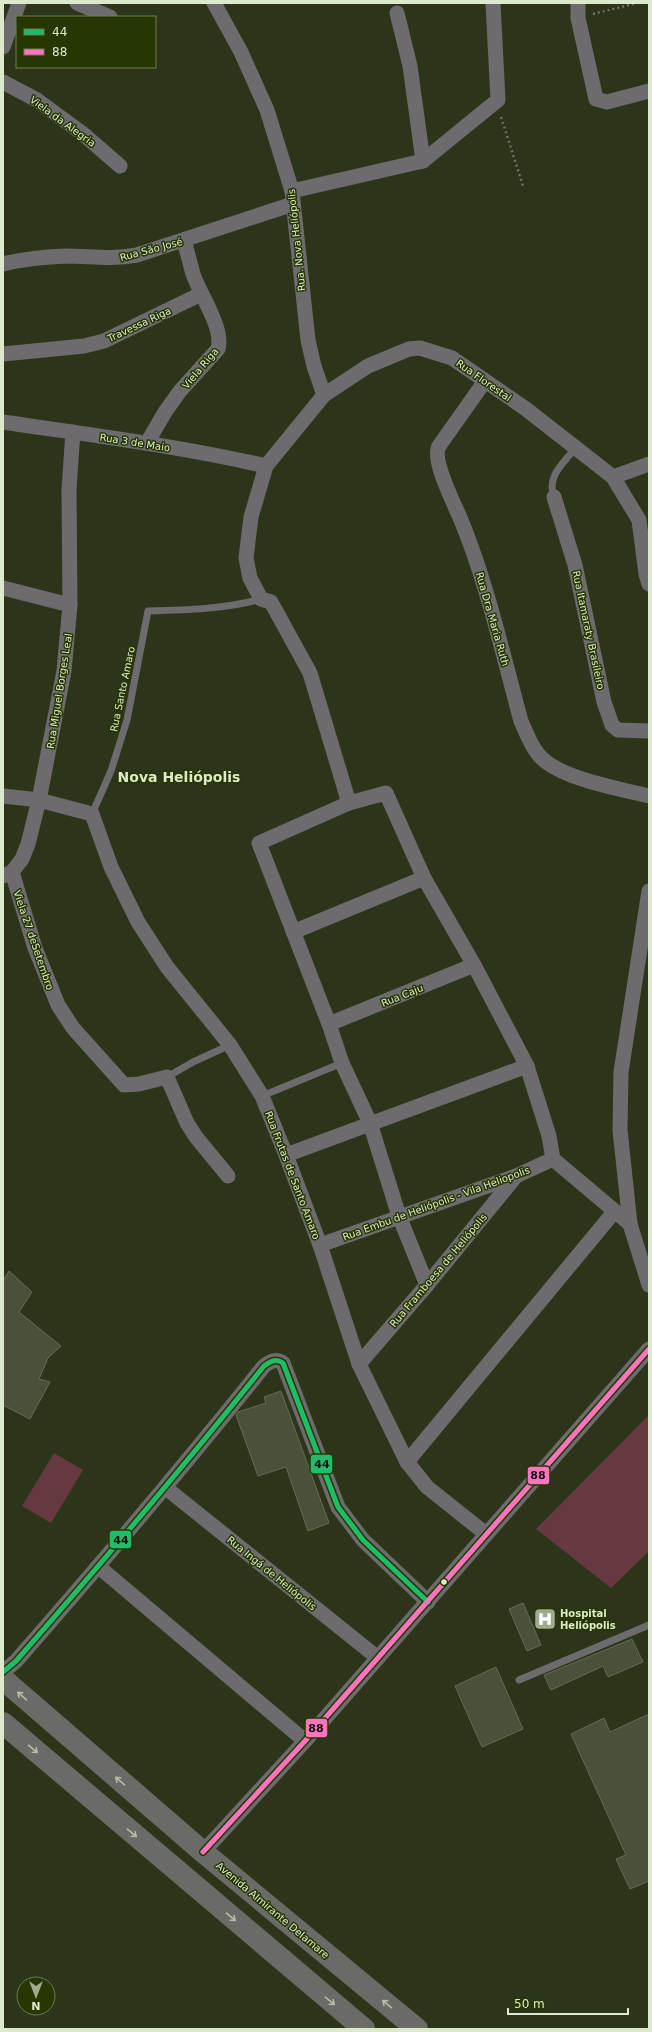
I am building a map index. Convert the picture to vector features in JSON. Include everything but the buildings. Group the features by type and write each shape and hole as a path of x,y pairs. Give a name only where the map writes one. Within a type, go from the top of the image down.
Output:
{"main road":[{"name":"Avenida Almirante Delamare","path":"3,1679 203,1852 417,2029"},
{"path":"3,1724 364,2029"}],"street":[{"path":"3,47 19,3"},
{"path":"77,3 108,16"},
{"name":"Rua. Nova Heliópolis","path":"214,3 241,52 267,110 293,197 308,340 314,366 324,395"},
{"path":"423,161 498,100 493,3"},
{"path":"578,3 578,18 596,99 607,102 649,91"},
{"path":"397,13 410,66 423,161"},
{"name":"Viela da Alegria","path":"3,82 37,100 82,133 120,166"},
{"name":"Rua São José","path":"3,264 36,258 66,256 116,259 136,255 184,240 293,197 423,161"},
{"name":"Viela Riga","path":"147,443 165,412 180,391 218,349 219,337 217,329 201,294 184,240"},
{"name":"Travessa Riga","path":"3,354 84,346 104,341 201,294"},
{"name":"Rua Florestal","path":"349,803 310,673 266,600 250,578 246,558 251,517 266,466 324,395 368,366 409,349 420,348 452,358 526,409 613,477 639,520 646,574 649,584"},
{"name":"Rua Dra Maria Ruth","path":"485,381 437,449 437,459 472,546 521,721 529,740 538,755 557,770 575,777 649,796"},
{"name":"Rua 3 de Maio","path":"3,422 222,455 266,466"},
{"name":"Rua Miguel Borges Leal","path":"7,874 22,858 28,844 39,800 64,671 70,605 69,489 73,432"},
{"path":"613,477 649,464"},
{"name":"Rua Itamaraty Brasileiro","path":"554,497 575,565 604,702 612,725 618,730 649,731"},
{"path":"3,588 70,605"},
{"path":"427,1285 399,1216 370,1123 342,1063 329,1024 259,843 349,803 386,793 424,878 474,966 527,1066 549,1136 553,1159 630,1224"},
{"path":"3,796 39,800 92,814"},
{"name":"Rua Frutas de Santo Amaro","path":"92,814 111,867 138,922 168,967 230,1045 262,1096 320,1245 359,1364"},
{"name":"Viela 27 deSetembro","path":"7,874 48,983 58,1005 73,1028 124,1085 140,1084 168,1077"},
{"path":"293,932 424,878"},
{"path":"649,891 620,1072 620,1130 630,1224 649,1285"},
{"name":"Rua Caju","path":"329,1024 474,966"},
{"path":"286,1155 527,1066"},
{"path":"168,1077 190,1128 228,1176"},
{"name":"Rua Embu de Heliópolis - Vila Heliopolis","path":"320,1245 516,1176 553,1159"},
{"name":"Rua Framboesa de Heliópolis","path":"359,1364 427,1285 516,1176"},
{"path":"203,1852 305,1741 486,1534 427,1487 407,1462 614,1212"},
{"path":"3,1672 16,1661 99,1567 166,1488 264,1366 269,1362 279,1360 283,1363 338,1507 363,1540 428,1602"},
{"name":"Rua Ingá de Heliópolis","path":"166,1488 378,1658"},
{"path":"99,1567 305,1741"}],"lane":[{"path":"554,497 551,490 553,476 576,447"},
{"name":"Rua Santo Amaro","path":"92,814 111,771 127,720 148,611 207,609 266,600"},
{"path":"168,1077 192,1062 230,1045"},
{"path":"262,1096 342,1063"},
{"path":"486,1534 649,1349"},
{"path":"359,1364 407,1462"},
{"path":"519,1680 649,1625"}],"path":[{"path":"578,18 637,3"},
{"path":"498,100 502,125 523,186"}],"shaded area":[{"path":"649,1415 649,1551 611,1588 536,1529"},
{"path":"54,1453 83,1470 51,1523 22,1506"}],"transit line":[{"name":"88","path":"203,1852 305,1741 649,1349"},
{"name":"44","path":"3,1672 16,1661 111,1551 264,1366 274,1361 283,1363 338,1507 363,1540 428,1602"}],"place":[{"name":"Hospital Heliópolis","path":"545,1619"}],"district":[{"name":"Nova Heliópolis","path":"179,777"}]}
